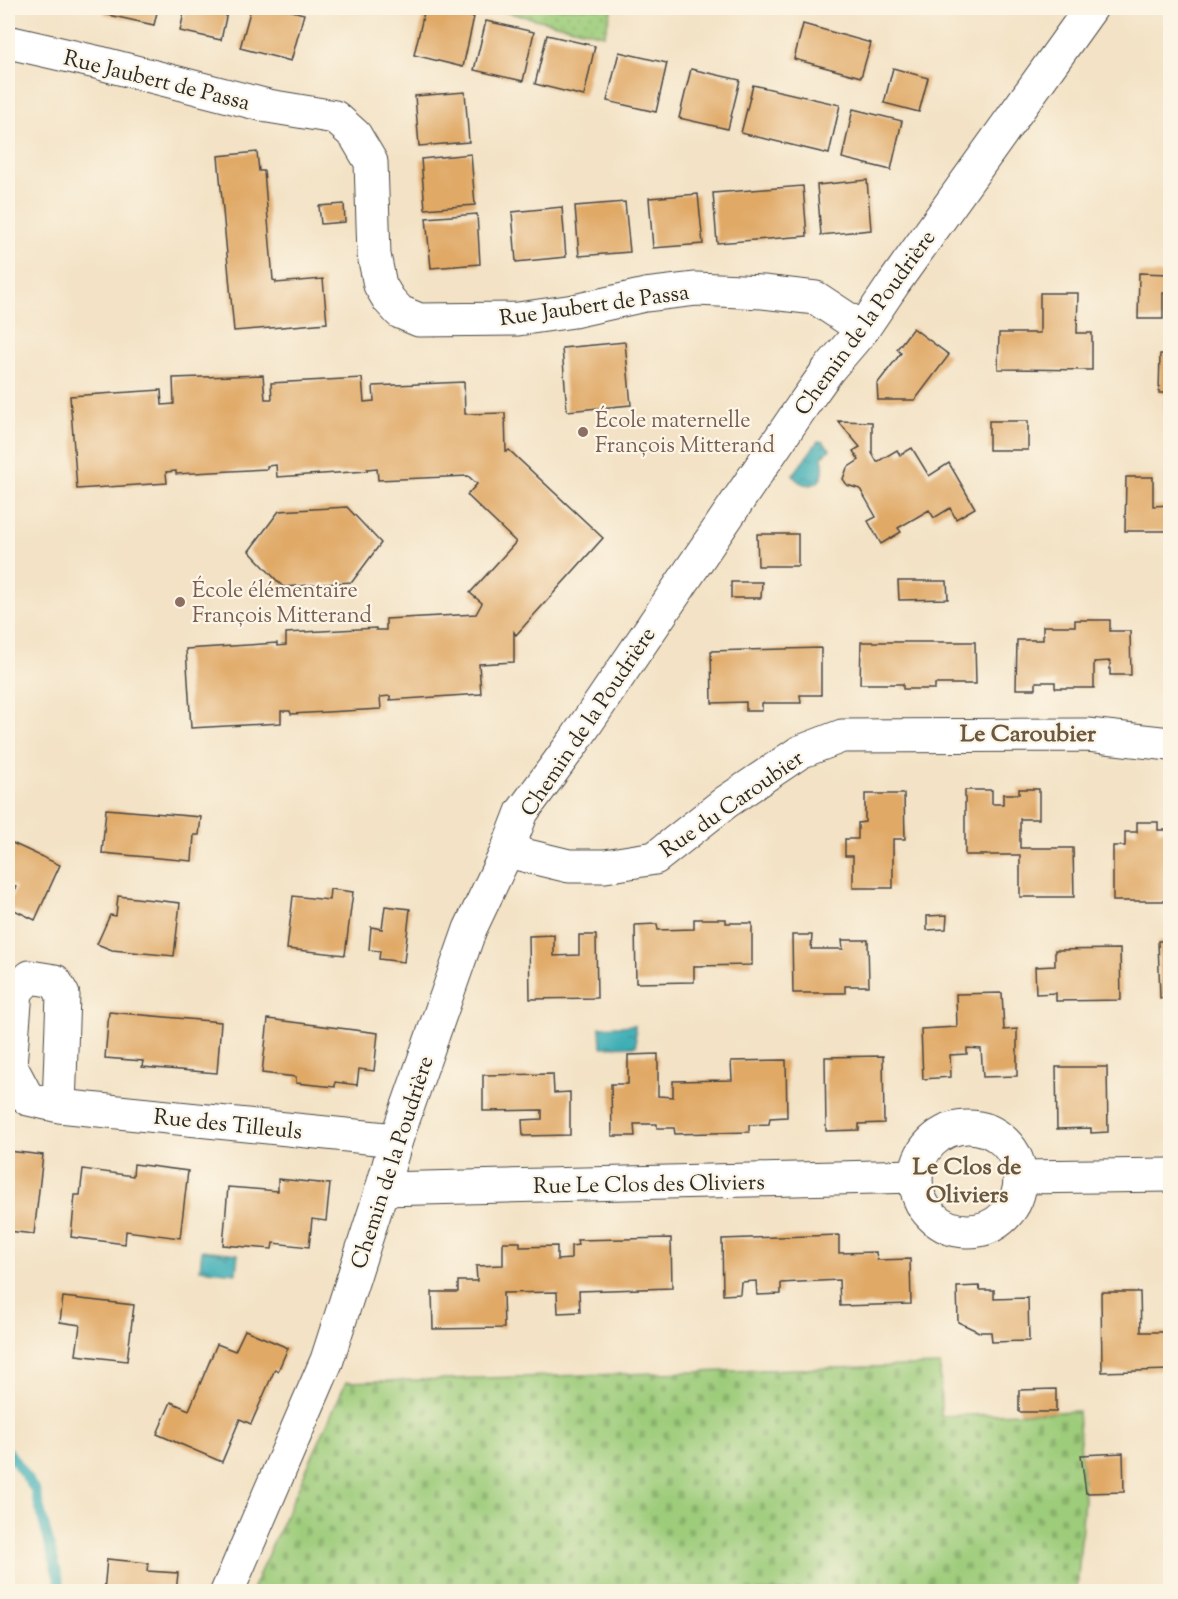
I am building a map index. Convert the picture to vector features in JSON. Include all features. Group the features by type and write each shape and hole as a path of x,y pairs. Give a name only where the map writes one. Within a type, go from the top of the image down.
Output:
{"street":[{"name":"Chemin de la Poudrière","path":"227,1592 327,1360 396,1140 470,928 507,851 522,812 573,743 801,408 828,370 862,329 1091,8"},
{"name":"Rue Jaubert de Passa","path":"8,42 268,106 335,117 355,135 371,162 374,255 380,285 400,312 418,320 518,319 574,311 645,294 696,289 763,291 816,298 862,329"},
{"name":"Rue du Caroubier","path":"507,851 569,866 605,866 655,858 726,802 800,752 842,736 1088,735 1170,744"},
{"name":"Rue des Tilleuls","path":"59,1106 396,1140"},
{"path":"960,1128 978,1128 994,1134 1008,1145 1017,1160 1020,1178 1018,1194 1011,1209 999,1221 984,1228 968,1231 951,1228 936,1220 921,1200 916,1176 920,1159 929,1144 943,1133 960,1128"},
{"path":"1020,1178 1170,1175"},
{"name":"Rue Le Clos des Oliviers","path":"382,1189 916,1176"}],"green space":[{"path":"488,8 612,8 604,35"},
{"path":"940,1365 941,1416 1078,1411 1084,1498 1077,1591 251,1592 346,1382"}],"water":[{"path":"1167,436 1170,436 1170,490 1167,491"},
{"path":"818,441 823,442 830,449 822,457 821,478 814,484 805,484 793,475"},
{"path":"635,1025 636,1046 601,1047 600,1027"},
{"path":"202,1250 238,1254 236,1273 200,1269"}],"building":[{"path":"106,8 158,8 154,25 104,14"},
{"path":"185,8 228,8 221,40 180,31"},
{"path":"251,8 280,8 304,14 291,61 240,48"},
{"path":"425,8 474,17 463,67 414,55"},
{"path":"486,21 534,32 523,81 474,70"},
{"path":"803,24 871,43 861,77 794,59"},
{"path":"547,35 595,46 584,96 535,84"},
{"path":"619,52 667,63 656,112 607,101"},
{"path":"893,68 928,78 919,112 884,103"},
{"path":"691,69 740,80 728,129 679,118"},
{"path":"753,85 840,105 829,154 741,133"},
{"path":"465,92 469,142 419,146 415,96"},
{"path":"853,109 902,121 891,170 842,158"},
{"path":"257,152 259,171 264,171 273,280 276,283 323,279 327,323 234,331 218,156"},
{"path":"471,154 475,205 425,209 421,159"},
{"path":"867,180 871,230 821,235 817,185"},
{"path":"803,186 807,236 717,243 713,193"},
{"path":"698,194 703,244 653,248 649,198"},
{"path":"625,202 630,252 579,256 575,206"},
{"path":"344,204 345,222 321,224 319,206"},
{"path":"562,207 566,257 516,262 512,212"},
{"path":"477,214 480,264 431,268 426,218"},
{"path":"1139,273 1170,274 1170,293 1163,293 1163,319 1138,319"},
{"path":"1040,293 1078,293 1077,333 1092,333 1092,370 998,369 999,333 1040,333"},
{"path":"913,328 949,355 915,400 878,400 877,384 901,353 897,349"},
{"path":"625,342 631,405 567,411 562,348"},
{"path":"1160,354 1170,354 1170,421 1164,421 1165,393 1159,393"},
{"path":"263,375 265,399 272,399 271,383 362,378 364,402 374,401 373,386 464,382 465,414 505,413 506,452 509,450 603,538 516,635 514,632 514,662 479,664 481,694 390,700 390,696 380,697 381,709 291,714 290,711 281,711 281,723 191,728 186,649 277,643 277,646 286,645 286,633 376,628 376,630 386,630 386,619 476,614 482,603 470,593 516,542 467,495 477,484 468,476 378,480 377,468 367,469 367,471 277,477 276,465 267,466 267,469 176,474 176,471 166,472 167,483 77,489 70,396 161,390 162,405 174,404 173,378"},
{"path":"838,421 872,422 872,453 877,462 897,450 900,455 912,448 929,476 949,463 975,508 956,519 950,508 934,518 929,510 898,528 901,532 881,544 868,521 876,517 860,489 847,485 843,479 847,468 859,460 853,451 860,447"},
{"path":"989,421 1028,421 1028,450 989,450"},
{"path":"1126,477 1153,477 1153,506 1170,505 1170,531 1125,531"},
{"path":"347,507 381,543 352,582 283,587 249,551 279,511"},
{"path":"757,534 798,534 798,566 758,566"},
{"path":"898,581 947,581 948,599 899,600"},
{"path":"731,582 762,582 761,598 731,598"},
{"path":"1075,620 1110,620 1110,631 1130,631 1131,675 1110,675 1110,661 1094,662 1094,688 1055,688 1055,682 1036,682 1036,689 1016,689 1017,640 1043,640 1043,626 1075,626"},
{"path":"861,642 975,642 976,684 935,684 935,689 903,689 903,684 860,684"},
{"path":"821,648 821,695 800,695 801,703 762,703 762,711 746,711 746,702 712,703 711,651"},
{"path":"1019,789 1039,789 1039,819 1020,819 1020,848 1073,848 1074,897 1020,897 1020,855 965,855 965,790 992,790 992,804 1003,804 1003,794 1019,794"},
{"path":"865,794 904,794 905,839 893,839 893,888 853,888 853,856 845,856 845,839 858,839 858,823 865,822"},
{"path":"106,809 201,817 199,835 194,835 192,861 102,853"},
{"path":"1137,822 1158,822 1158,830 1170,830 1170,901 1113,901 1113,846 1125,846 1125,832 1137,832"},
{"path":"8,841 60,865 35,920 8,907 16,887 8,883"},
{"path":"330,889 353,892 345,955 287,949 293,896 329,900"},
{"path":"118,896 180,903 174,956 112,950 97,944 110,915 116,916"},
{"path":"385,906 410,909 404,962 379,959 380,951 369,950 371,927 382,929"},
{"path":"947,915 946,929 927,930 927,916"},
{"path":"694,919 726,919 726,923 752,923 752,965 694,966 694,982 636,983 635,925 657,924 658,930 694,929"},
{"path":"554,935 554,956 579,955 579,935 596,935 597,998 530,999 529,936"},
{"path":"792,935 812,935 811,949 843,949 842,940 868,940 869,986 845,986 845,993 793,993"},
{"path":"1158,941 1170,941 1170,997 1160,998"},
{"path":"1120,949 1121,1000 1056,1001 1056,993 1036,994 1035,967 1055,966 1055,950"},
{"path":"1002,993 1004,1030 1017,1029 1017,1076 983,1077 981,1049 967,1048 967,1054 950,1055 951,1077 923,1079 921,1029 957,1027 956,994"},
{"path":"109,1012 221,1022 217,1073 142,1067 143,1061 105,1058"},
{"path":"268,1019 378,1033 374,1071 359,1069 357,1085 335,1082 335,1087 296,1083 296,1077 262,1073"},
{"path":"658,1054 658,1096 673,1097 673,1081 732,1080 731,1061 786,1060 787,1117 770,1118 769,1124 749,1125 749,1132 675,1134 674,1128 657,1128 657,1124 634,1124 635,1136 612,1136 611,1084 628,1084 628,1055"},
{"path":"883,1056 884,1123 859,1124 859,1130 826,1131 825,1057"},
{"path":"1056,1067 1107,1067 1108,1132 1091,1133 1091,1128 1057,1129"},
{"path":"553,1074 554,1093 570,1092 570,1135 523,1136 522,1120 542,1119 542,1110 483,1111 483,1075"},
{"path":"8,1151 43,1155 34,1234 8,1231 10,1211 8,1211"},
{"path":"134,1164 188,1171 180,1238 126,1231 125,1244 71,1237 75,1195 80,1195 83,1169 133,1176"},
{"path":"278,1179 330,1184 326,1221 312,1219 309,1247 273,1243 272,1249 223,1245 228,1187 278,1191"},
{"path":"839,1235 839,1253 876,1252 877,1260 910,1259 911,1304 840,1306 839,1280 781,1283 781,1294 757,1295 756,1281 741,1282 740,1294 723,1295 722,1239"},
{"path":"671,1238 672,1288 579,1291 580,1312 558,1313 557,1292 503,1293 504,1328 433,1329 432,1292 458,1292 458,1281 477,1281 476,1266 503,1265 503,1242 520,1242 520,1247 557,1246 557,1260 571,1259 571,1246 578,1245 577,1240"},
{"path":"979,1286 980,1290 994,1290 994,1299 1028,1298 1029,1341 992,1342 991,1332 979,1332 958,1322 957,1287"},
{"path":"1101,1292 1140,1292 1141,1332 1170,1332 1170,1370 1102,1372"},
{"path":"63,1297 134,1305 127,1361 76,1355 80,1325 60,1322"},
{"path":"245,1330 288,1348 278,1371 275,1369 251,1424 240,1419 222,1462 157,1434 171,1402 189,1410 217,1344 235,1351"},
{"path":"1056,1389 1056,1412 1019,1412 1019,1390"},
{"path":"1123,1453 1124,1492 1086,1493 1081,1455"},
{"path":"107,1559 148,1563 147,1571 178,1573 176,1592 104,1592"}],"waterway":[{"path":"8,1451 35,1490 62,1592"}],"place":[{"name":"École maternelle François Mitterand","path":"583,432"},
{"name":"École élémentaire François Mitterand","path":"180,602"}],"district":[{"name":"Le Caroubier","path":"1028,733"},
{"name":"Le Clos de Oliviers","path":"967,1180"}]}
